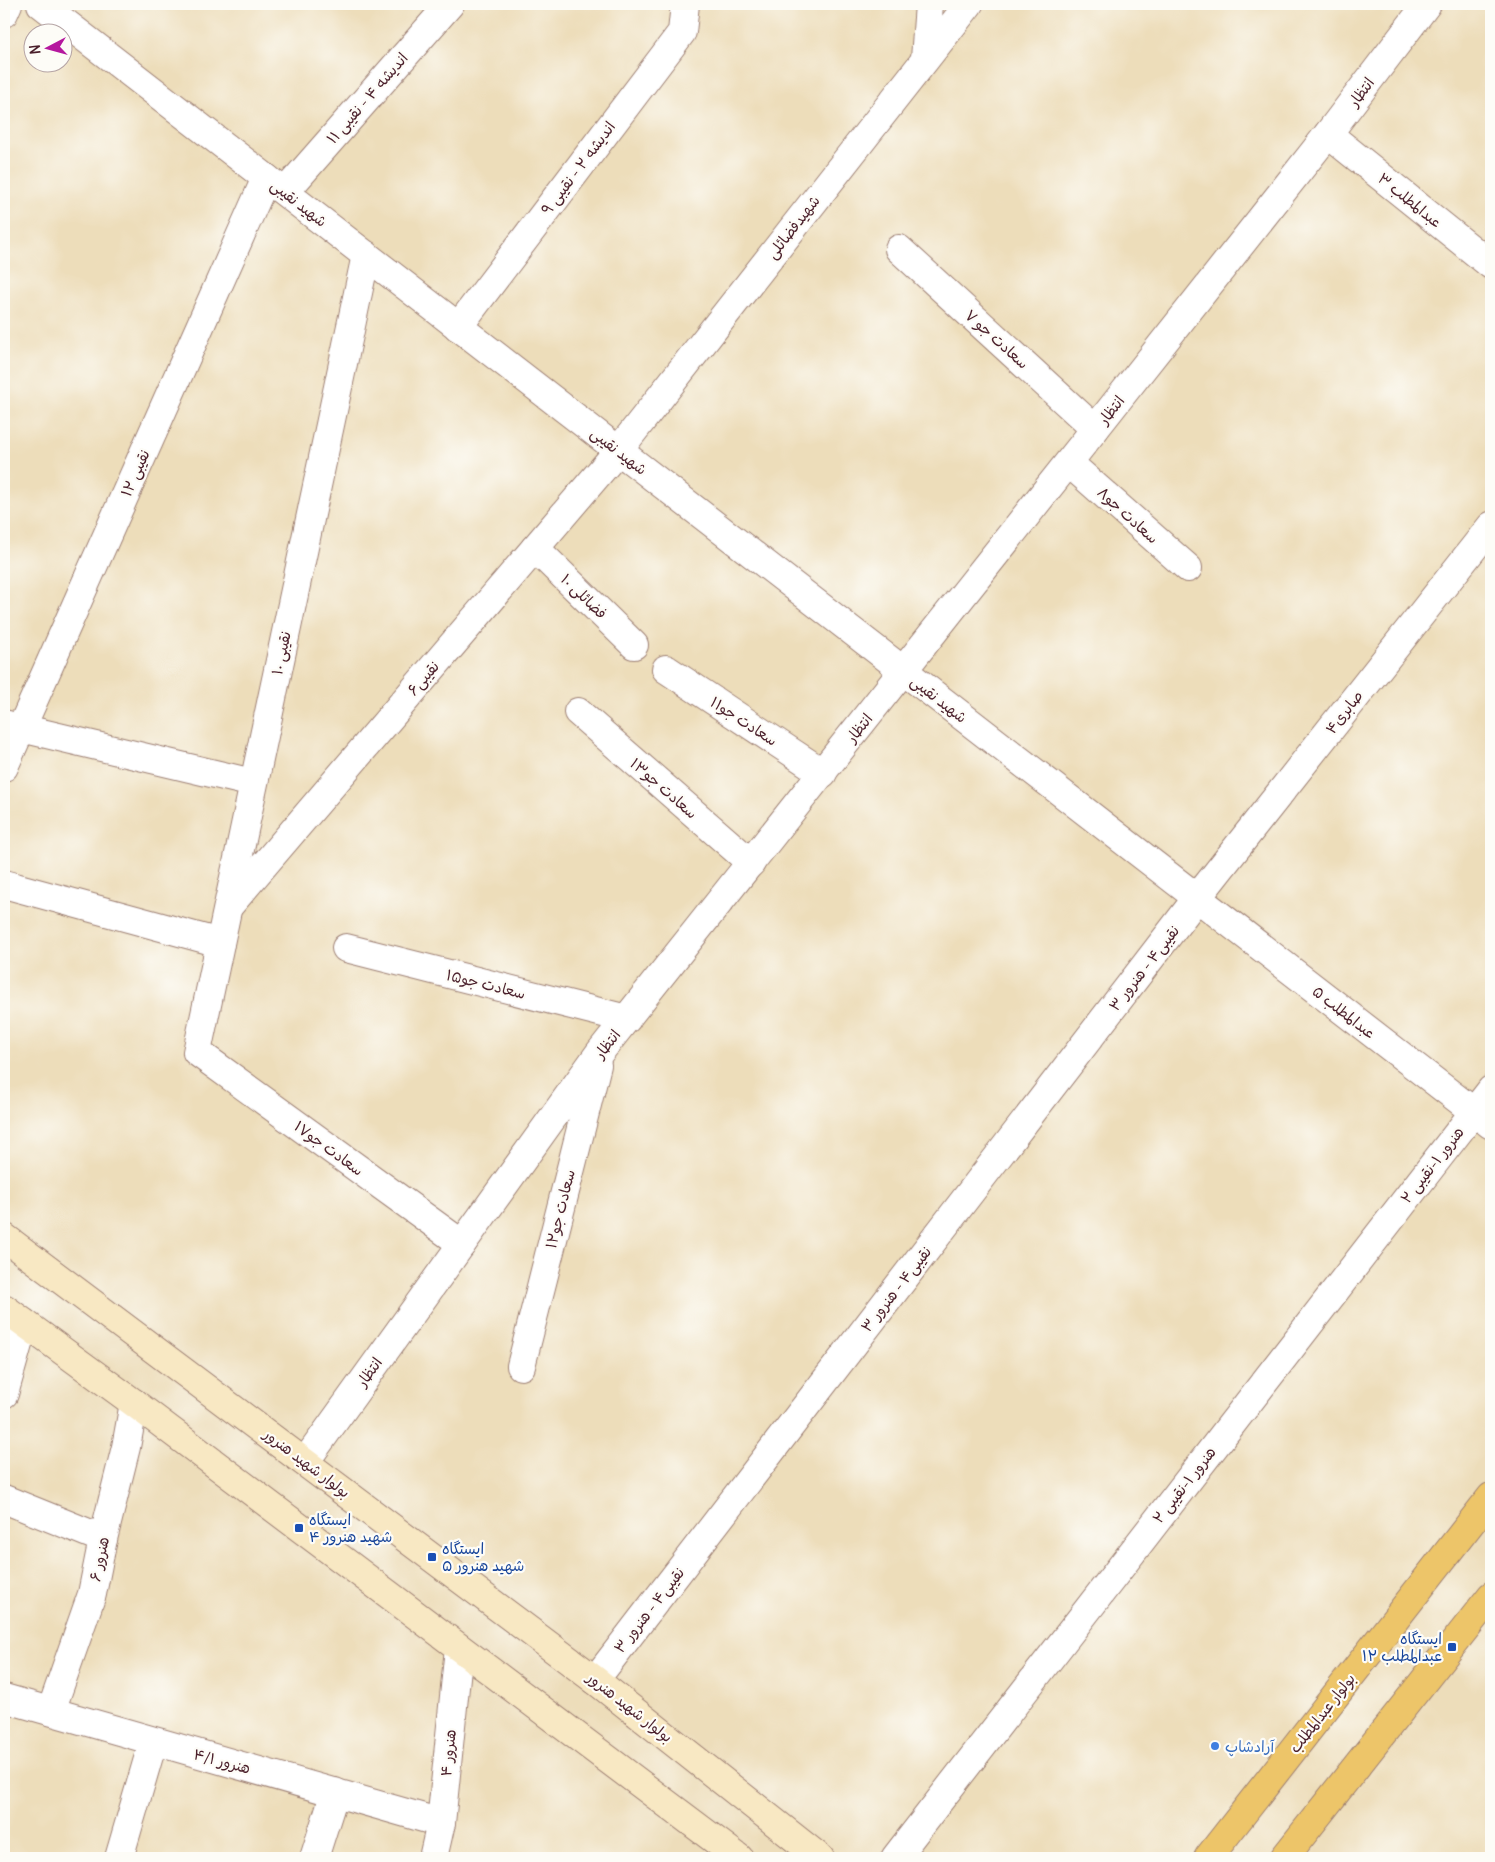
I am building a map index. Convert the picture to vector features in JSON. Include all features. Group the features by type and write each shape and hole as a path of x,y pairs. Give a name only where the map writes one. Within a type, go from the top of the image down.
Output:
{"main road":[{"name":"بولوار شهید هنرور","path":"4,1237 595,1680 820,1858"},
{"path":"14,1316 134,1403 738,1858"},
{"name":"بولوار عبدالمطلب","path":"1208,1858 1491,1497"},
{"path":"1284,1858 1491,1596"}],"street":[{"path":"4,13 8,4"},
{"name":"شهید نقیبی","path":"41,4 1197,898"},
{"name":"اندیشه ۴ - نقیبی ۱۱","path":"276,185 450,4"},
{"name":"اندیشه ۲ - نقیبی ۹","path":"458,327 682,32 685,4"},
{"path":"925,59 929,4"},
{"name":"شهیدفضائلی","path":"618,450 968,4"},
{"name":"انتظار","path":"305,1462 600,1052 1069,463 1428,4"},
{"name":"عبدالمطلب ۳","path":"1328,134 1491,265"},
{"name":"نقیبی ۱۲","path":"4,767 13,726 276,185"},
{"name":"سعادت جو ۷","path":"899,250 1095,430"},
{"name":"نقیبی ۱۰","path":"197,1052 366,255"},
{"name":"نقیبی۶","path":"229,906 618,450"},
{"name":"سعادت جو۸","path":"1069,463 1188,568"},
{"name":"صابری۴","path":"1197,898 1491,526"},
{"name":"فضائلی ۱۰","path":"535,548 634,645"},
{"name":"سعادت جو۱۱","path":"666,669 823,773"},
{"name":"سعادت جو۱۳","path":"578,712 750,864"},
{"path":"13,726 253,783"},
{"path":"4,884 220,944"},
{"name":"عبدالمطلب ۵","path":"1197,898 1482,1119"},
{"name":"نقیبی۴ - هنرور ۳","path":"595,1680 1197,898"},
{"name":"سعادت جو۱۵","path":"346,948 627,1019"},
{"name":"سعادت جو۱۷","path":"197,1052 462,1244"},
{"name":"سعادت جو۱۲","path":"521,1366 600,1052"},
{"name":"هنرور ۱-نقیبی ۲","path":"895,1858 1482,1119 1491,1090"},
{"path":"4,1394 14,1316"},
{"name":"هنرور ۶","path":"51,1711 92,1594 103,1539 126,1448 134,1403"},
{"path":"4,1499 103,1539"},
{"name":"هنرور ۴","path":"437,1856 459,1648"},
{"name":"هنرور ۴/۱","path":"4,1698 441,1823"},
{"path":"119,1858 153,1742"},
{"path":"314,1858 335,1792"}],"place":[{"name":"ایستگاه شهید هنرور ۴","path":"299,1528"},
{"name":"ایستگاه شهید هنرور ۵","path":"432,1557"},
{"name":"ایستگاه عبدالمطلب ۱۲","path":"1452,1647"},
{"name":"آرادشاپ","path":"1215,1746"}]}
